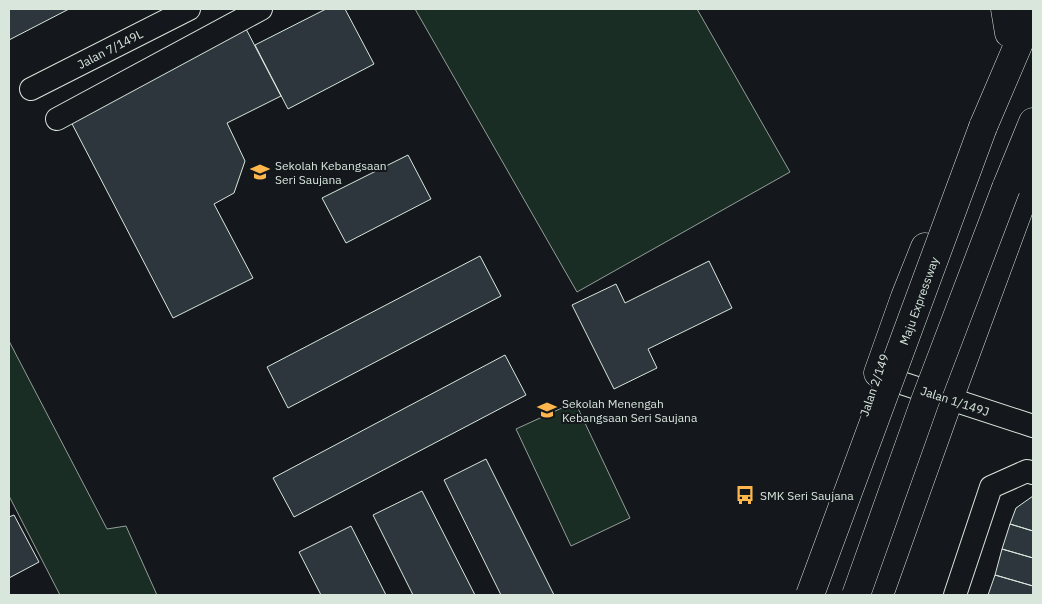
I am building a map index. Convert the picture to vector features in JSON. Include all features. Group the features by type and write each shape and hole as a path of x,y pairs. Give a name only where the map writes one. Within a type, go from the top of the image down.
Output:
{"main road":[{"name":"Jalan 2/149","path":"797,595 1007,21 1020,9"},
{"name":"Maju Expressway","path":"810,595 983,127 1033,10"},
{"path":"856,595 929,392 1033,122"},
{"path":"879,595 1033,171"}],"street":[{"name":"Jalan 7/149L","path":"31,90 188,9"},
{"path":"57,119 261,9"},
{"name":"Jalan 1/149J","path":"877,375 1033,426"},
{"path":"955,595 991,487 1027,471 1033,473"}],"green space":[{"path":"415,9 697,9 790,172 577,292"},
{"path":"9,341 107,529 126,526 157,595 60,595 9,496"},
{"path":"575,402 630,518 571,546 516,429"}],"building":[{"path":"9,9 69,9 9,40"},
{"path":"326,9 345,9 374,64 288,109 255,45"},
{"path":"245,27 281,96 227,123 245,161 234,193 214,204 253,278 173,318 69,118"},
{"path":"408,155 431,199 346,243 322,198"},
{"path":"480,256 501,296 288,408 267,367"},
{"path":"709,261 732,308 648,349 657,368 614,389 572,305 616,284 625,303"},
{"path":"505,355 526,395 294,517 273,478"},
{"path":"486,459 554,595 501,595 444,480"},
{"path":"422,491 475,595 413,595 373,515"},
{"path":"1033,496 1033,531 1010,524 1016,508"},
{"path":"14,515 39,562 9,578 9,517"},
{"path":"1010,524 1033,531 1033,558 1002,549"},
{"path":"351,526 386,595 321,595 299,552"},
{"path":"1002,549 1033,558 1033,586 995,575"},
{"path":"995,575 1033,586 1033,595 988,595"}],"place":[{"name":"Sekolah Kebangsaan Seri Saujana","path":"260,172"},
{"name":"Sekolah Menengah Kebangsaan Seri Saujana","path":"547,410"},
{"name":"SMK Seri Saujana","path":"745,495"}]}
